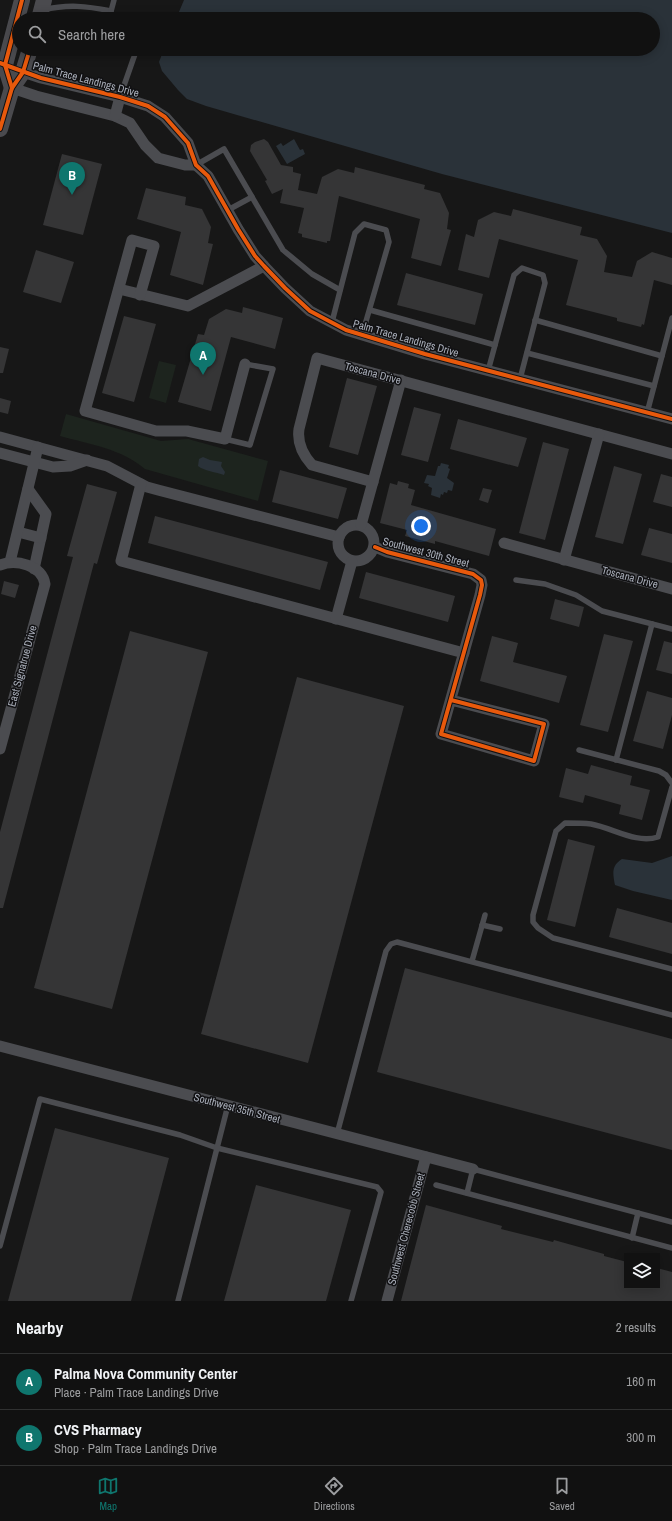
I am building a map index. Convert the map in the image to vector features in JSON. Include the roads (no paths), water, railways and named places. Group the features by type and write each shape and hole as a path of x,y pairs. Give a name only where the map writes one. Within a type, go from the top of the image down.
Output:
{"main road":[{"path":"18,12 22,0"},
{"path":"0,129 6,86 3,64 12,34"},
{"path":"6,86 23,72 28,56"},
{"path":"3,64 23,72"}],"street":[{"name":"Palm Trace Landings Drive","path":"23,72 41,78 120,97 148,106 166,117 188,144 196,165 208,176 251,249 264,266 284,288 310,310 346,330 488,371 672,420"},
{"path":"6,86 36,96 115,116 130,123 145,145 158,158 185,165 196,165"},
{"path":"115,116 120,97"},
{"path":"140,295 154,246 132,240 85,412 156,431 186,431 225,439 245,364"},
{"path":"119,289 188,306 264,266"},
{"name":"Toscana Drive","path":"374,482 312,465 299,444 299,429 317,358 672,454"},
{"path":"362,525 400,380"},
{"path":"564,560 599,434"},
{"path":"0,437 107,466 141,484 158,490 339,537"},
{"path":"28,489 46,514 34,569 25,565 5,563 18,532 28,489 35,462 38,447"},
{"path":"0,453 53,467 70,466 87,460"},
{"path":"141,484 121,561 464,653 451,700 442,734 534,762 544,724 451,700"},
{"path":"362,525 368,528 372,534 375,540 375,547 363,560 352,561 346,558 339,549 339,537 342,531 348,527 362,525"},
{"path":"18,532 41,538"},
{"name":"Toscana Drive","path":"504,543 672,589"},
{"name":"Southwest 30th Street","path":"375,547 387,552 473,574 481,580 482,585 464,653"},
{"path":"336,619 352,561"},
{"name":"East Signatrue Drive","path":"0,749 45,584 44,576 34,569"},
{"name":"Southwest 35th Street","path":"0,1046 473,1169"},
{"name":"Southwest Cherecobb Street","path":"387,1301 426,1157"}],"lane":[{"path":"41,10 75,2 111,11 114,0"},
{"path":"120,97 134,56"},
{"path":"196,165 224,149 283,250 312,274 340,290"},
{"path":"228,210 252,197"},
{"path":"332,322 354,233 364,224 386,230 389,242 362,335"},
{"path":"488,371 514,275 522,268 543,275 546,283 520,379"},
{"path":"370,310 495,345"},
{"path":"647,413 672,318"},
{"path":"535,320 662,356"},
{"path":"527,353 654,386"},
{"path":"225,439 250,445 273,369 245,364"},
{"path":"516,580 545,584 576,595 602,611 672,629"},
{"path":"616,760 652,624"},
{"path":"579,750 659,771 666,775 672,783"},
{"path":"672,787 658,837 650,840 633,837 590,824 565,823 556,831 533,915 533,922 538,928 553,938 672,969"},
{"path":"472,961 485,915"},
{"path":"482,925 500,929"},
{"path":"337,1134 386,950 391,944 397,942 672,1015"},
{"path":"0,1246 40,1099 180,1135 217,1148 377,1187 381,1192 351,1301"},
{"path":"178,1301 228,1105"},
{"path":"467,1193 473,1169 672,1222"},
{"path":"436,1185 672,1248"},
{"path":"632,1238 638,1213"}],"place":[{"name":"CVS Pharmacy","path":"72,195"},
{"name":"Palma Nova Community Center","path":"203,375"}]}
